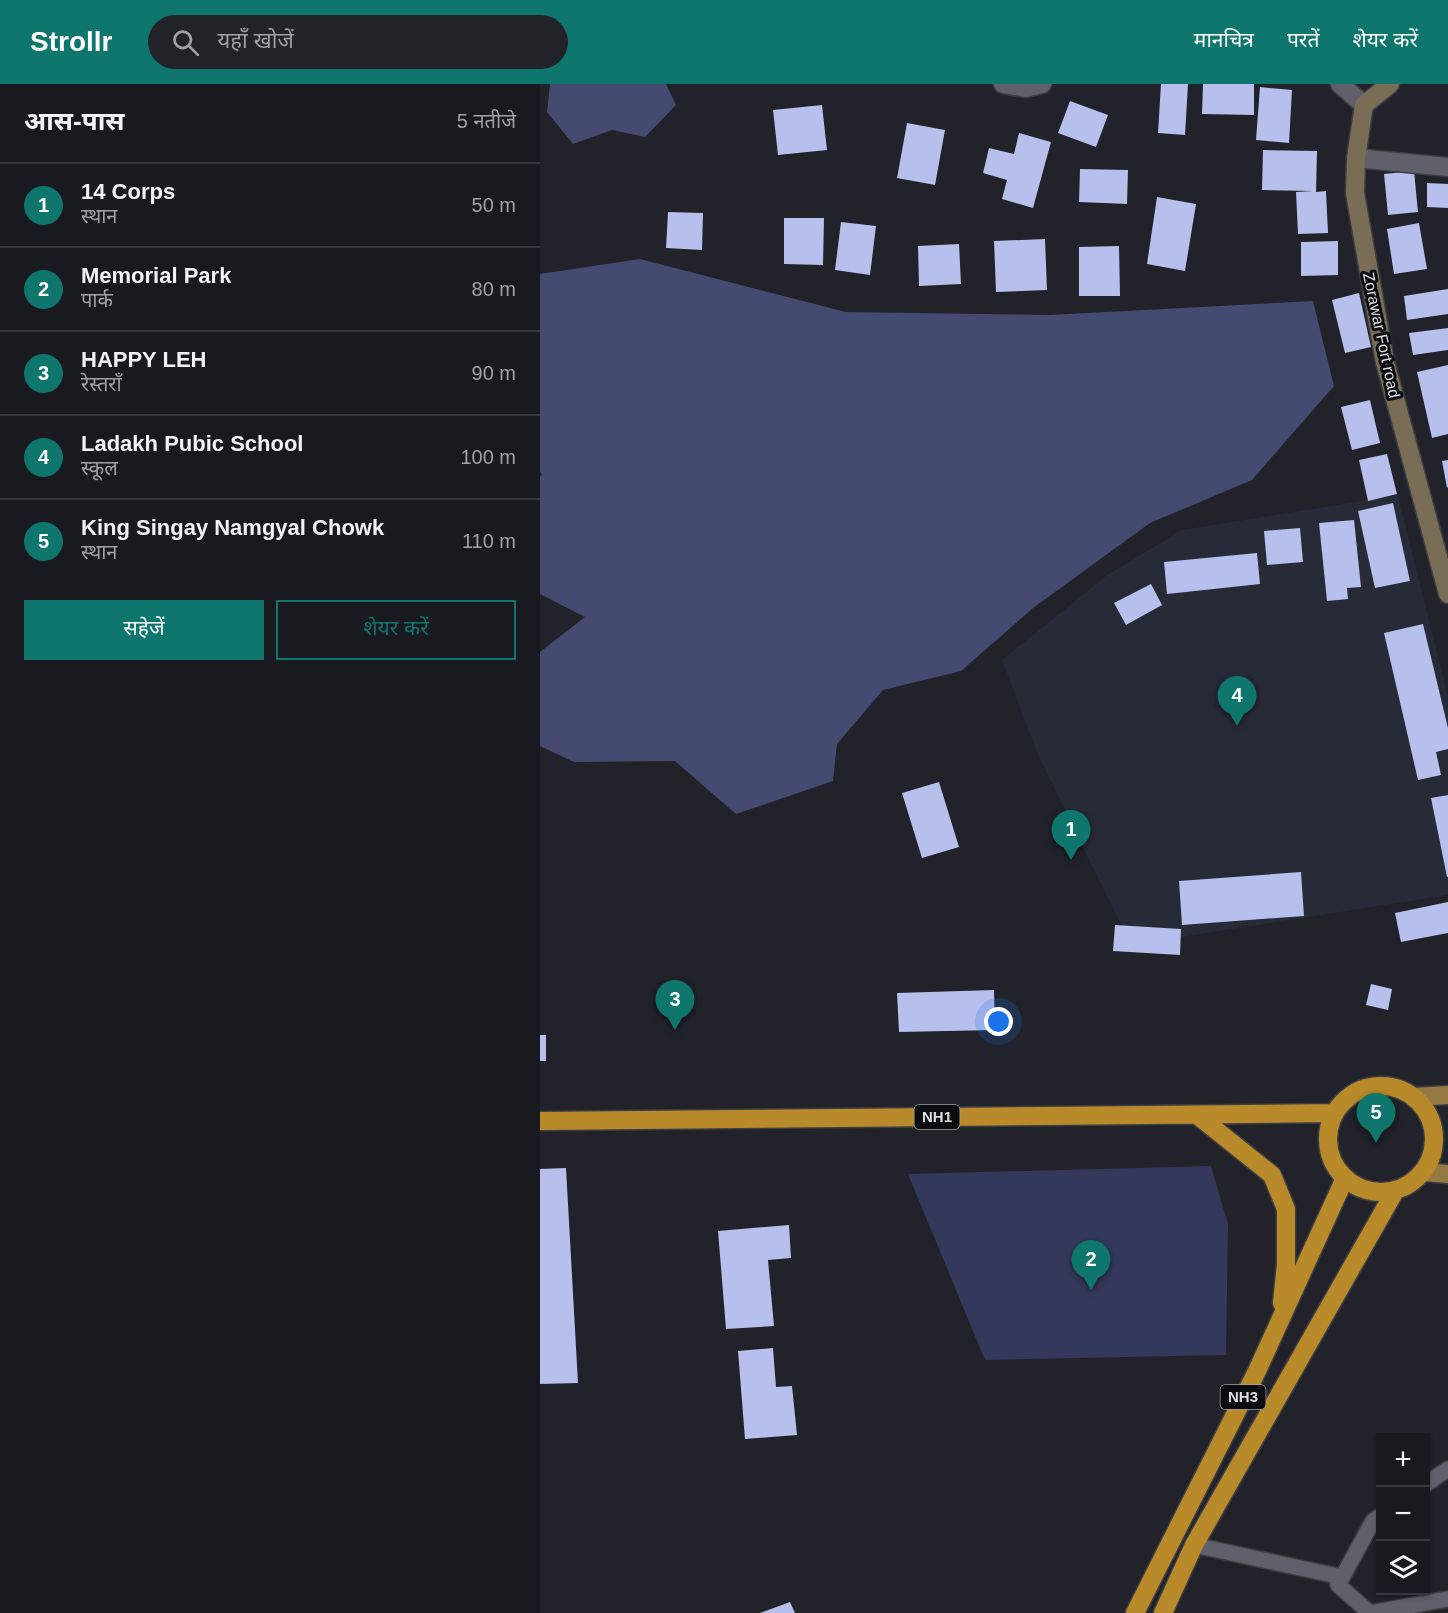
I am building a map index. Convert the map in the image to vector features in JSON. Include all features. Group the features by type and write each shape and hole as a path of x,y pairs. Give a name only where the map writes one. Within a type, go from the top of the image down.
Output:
{"highway":[{"path":"1380,1086 1398,1089 1414,1097 1425,1109 1432,1124 1434,1141 1431,1157 1424,1172 1411,1184 1395,1191 1377,1192 1360,1188 1345,1178 1335,1164 1329,1147 1329,1130 1335,1113 1346,1099 1362,1089 1380,1086"},
{"name":"NH1","path":"540,1121 1335,1113"},
{"path":"1197,1114 1272,1174 1286,1209 1286,1264 1280,1320"},
{"name":"NH3","path":"1135,1613 1257,1371 1345,1178"},
{"name":"NH3","path":"1163,1613 1194,1545 1395,1191"}],"main road":[{"path":"1414,1097 1448,1095"},
{"path":"1424,1172 1448,1174"}],"street":[{"path":"1003,84 1025,88 1042,84"},
{"path":"1340,84 1364,105 1390,84"},
{"name":"Zorawar Fort road","path":"1364,105 1356,158 1354,193 1385,362 1448,594"},
{"path":"1356,158 1448,167"}],"lane":[{"path":"1430,1481 1448,1469"},
{"path":"1376,1519 1338,1585 1370,1613 1448,1599"},
{"path":"1194,1545 1342,1577"}],"shaded area":[{"path":"550,84 666,84 676,105 645,137 612,130 573,144 547,112"},
{"path":"640,259 846,312 1050,315 1313,301 1334,386 1252,480 1150,523 1033,608 961,671 883,690 837,744 833,781 736,814 675,761 574,762 540,746 540,652 585,617 540,594 540,476 542,475 540,471 540,274"},
{"path":"1398,495 1448,697 1448,895 1131,945 1038,755 1002,660 1107,575 1182,530"},
{"path":"1211,1166 1228,1224 1226,1355 985,1360 908,1174"}],"building":[{"path":"1161,84 1188,84 1185,135 1158,133"},
{"path":"1203,84 1254,84 1254,115 1202,114"},
{"path":"1260,87 1292,90 1289,143 1256,140"},
{"path":"1070,101 1108,115 1096,147 1058,133"},
{"path":"822,105 827,150 778,155 773,110"},
{"path":"907,123 945,130 935,185 897,178"},
{"path":"1019,133 1051,142 1033,208 1002,199 1007,180 983,173 989,148 1014,154"},
{"path":"1263,150 1317,151 1316,192 1326,191 1328,233 1298,234 1296,192 1313,191 1262,190"},
{"path":"1080,169 1128,170 1127,204 1079,202"},
{"path":"1414,171 1418,212 1388,215 1384,174"},
{"path":"1427,183 1448,184 1448,208 1427,207"},
{"path":"1157,197 1196,204 1185,271 1147,264"},
{"path":"668,212 703,213 702,250 666,248"},
{"path":"784,218 824,218 823,265 784,264"},
{"path":"841,222 876,226 870,275 835,270"},
{"path":"1419,223 1427,269 1394,274 1387,229"},
{"path":"1045,239 1047,290 996,292 994,241"},
{"path":"1338,241 1338,275 1301,276 1301,242"},
{"path":"959,244 961,284 919,286 918,246"},
{"path":"1119,246 1120,296 1079,296 1079,247"},
{"path":"1448,289 1448,314 1407,320 1404,296"},
{"path":"1359,293 1371,347 1345,353 1332,300"},
{"path":"1448,328 1448,350 1413,355 1409,333"},
{"path":"1448,365 1448,434 1432,438 1417,372"},
{"path":"1370,400 1380,443 1352,450 1341,407"},
{"path":"1387,454 1397,494 1368,501 1359,460"},
{"path":"1448,460 1448,487 1447,488 1442,461"},
{"path":"1393,503 1410,581 1375,588 1358,511"},
{"path":"1354,520 1361,587 1347,588 1348,599 1327,601 1319,523"},
{"path":"1300,528 1303,562 1267,565 1264,531"},
{"path":"1257,553 1260,584 1167,594 1164,562"},
{"path":"1151,584 1162,605 1126,625 1114,603"},
{"path":"1423,624 1448,728 1448,749 1436,752 1441,775 1418,780 1384,633"},
{"path":"939,782 959,847 922,858 902,793"},
{"path":"1448,795 1448,877 1447,877 1431,798"},
{"path":"1301,872 1304,916 1182,925 1179,881"},
{"path":"1448,902 1448,933 1401,942 1395,913"},
{"path":"1115,925 1181,929 1180,955 1113,951"},
{"path":"1371,984 1392,989 1388,1010 1366,1005"},
{"path":"994,990 995,1030 899,1032 897,993"},
{"path":"540,1035 546,1035 546,1061 540,1061"},
{"path":"566,1168 578,1383 540,1384 540,1169"},
{"path":"789,1225 791,1258 768,1260 774,1326 726,1329 718,1231"},
{"path":"773,1348 776,1387 792,1386 797,1435 745,1439 738,1351"},
{"path":"790,1602 795,1613 760,1613"}],"place":[{"name":"Ladakh Pubic School","path":"1237,726"},
{"name":"14 Corps","path":"1071,860"},
{"name":"HAPPY LEH","path":"675,1030"},
{"name":"King Singay Namgyal Chowk","path":"1376,1143"},
{"name":"Memorial Park","path":"1091,1290"}]}
